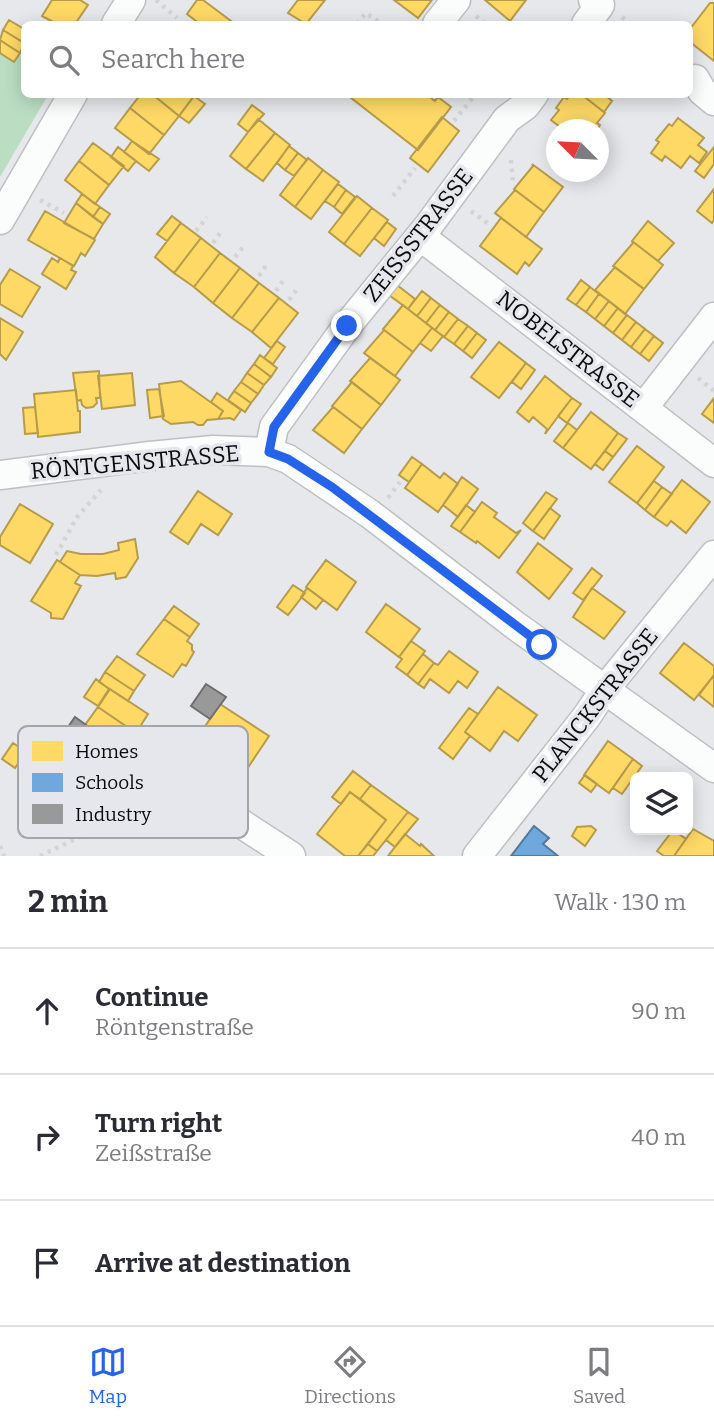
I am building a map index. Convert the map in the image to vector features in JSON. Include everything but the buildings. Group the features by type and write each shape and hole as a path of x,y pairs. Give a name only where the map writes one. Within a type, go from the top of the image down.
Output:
{"street":[{"path":"118,21 131,0"},
{"path":"439,21 456,0"},
{"path":"588,21 600,5 593,0"},
{"path":"695,79 714,101"},
{"path":"0,220 71,98"},
{"name":"ZEISSSTRASSE","path":"269,452 274,427 347,326 420,236 505,122 531,98"},
{"name":"NOBELSTRASSE","path":"420,236 714,463"},
{"path":"644,407 714,317"},
{"name":"RÖNTGENSTRASSE","path":"0,475 213,450 269,452 288,459 332,487 516,626 714,768"},
{"name":"PLANCKSTRASSE","path":"477,856 587,716 605,689 714,555"},
{"path":"248,828 291,856"}],"path":[{"path":"156,0 177,18"},
{"path":"359,21 366,13 378,21"},
{"path":"454,121 473,98"},
{"path":"393,196 415,168"},
{"path":"196,230 207,217"},
{"path":"213,243 223,229"},
{"path":"235,257 244,246"},
{"path":"258,276 267,264"},
{"path":"276,291 285,278"},
{"path":"289,300 298,288"},
{"path":"56,555 77,517 97,491 105,488"},
{"path":"40,856 76,838"},
{"path":"0,846 4,856"}],"green space":[{"path":"0,42 21,56 21,98 46,98 0,177"}],"route":[{"path":"347,326 274,427 269,452 288,459 332,487 542,645"}]}
